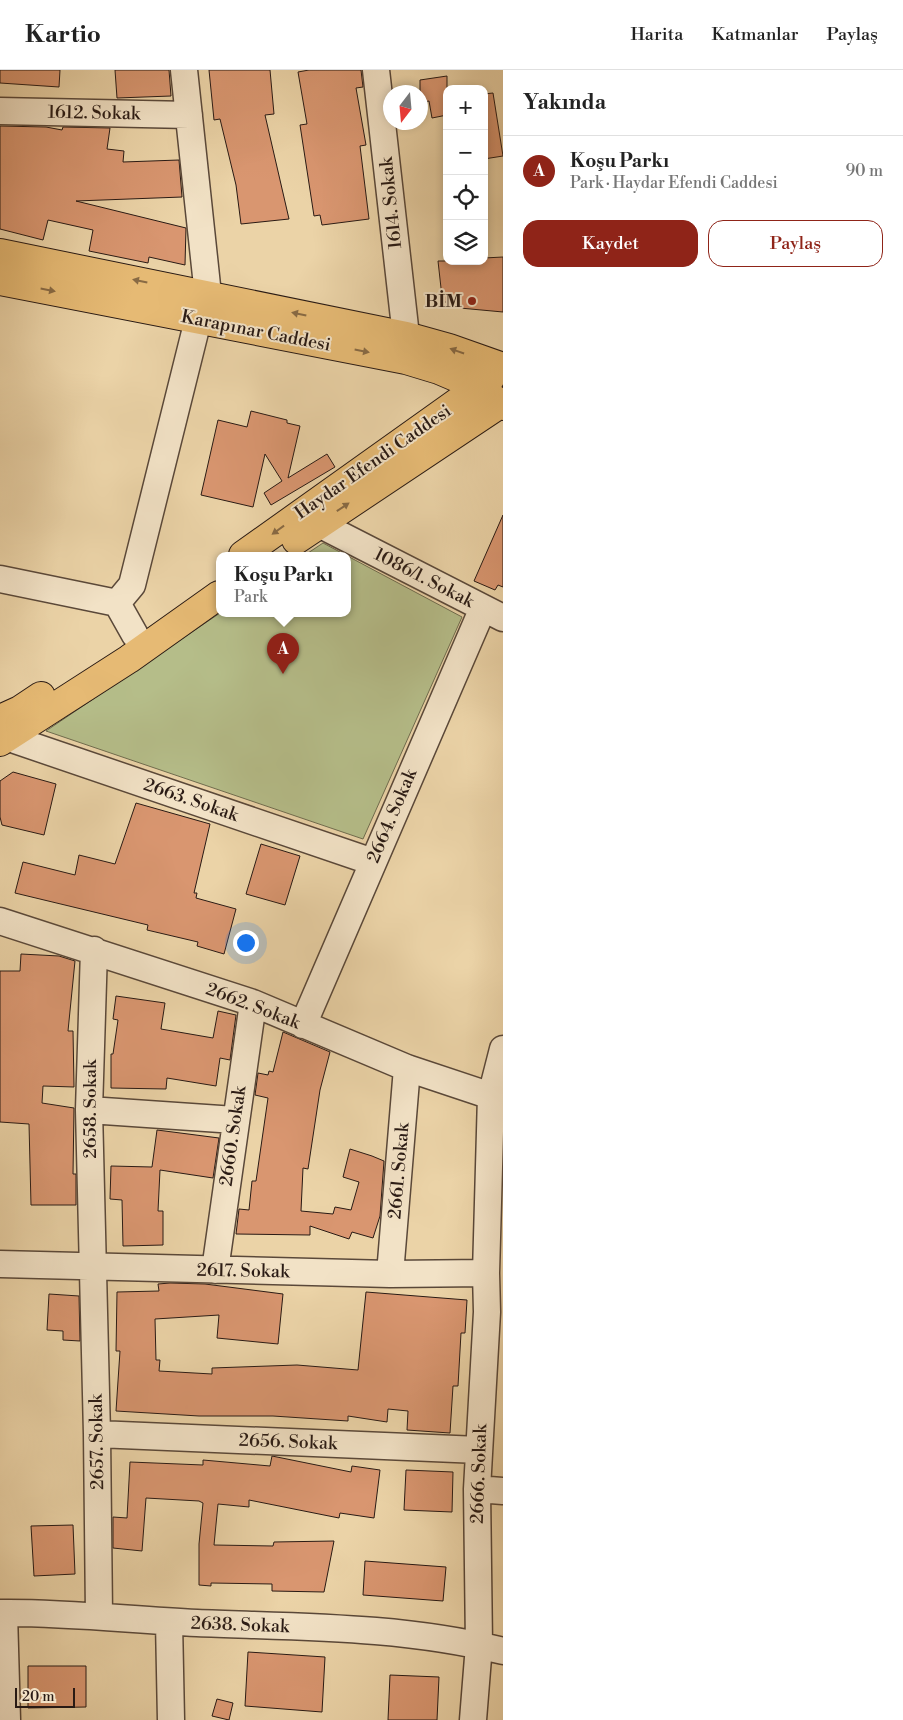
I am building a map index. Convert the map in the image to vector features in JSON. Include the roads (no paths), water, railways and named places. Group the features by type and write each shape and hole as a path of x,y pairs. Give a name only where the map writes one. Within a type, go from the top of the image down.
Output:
{"main road":[{"name":"Karapınar Caddesi","path":"0,253 406,336 450,348 503,368"},
{"name":"Karapınar Caddesi","path":"0,281 406,360 438,370 479,387 502,404"},
{"name":"Haydar Efendi Caddesi","path":"248,552 503,368"},
{"name":"Haydar Efendi Caddesi","path":"278,552 502,404"},
{"path":"3,733 20,710 135,635 216,575"},
{"path":"3,733 129,659 216,597"}],"street":[{"path":"184,70 208,295"},
{"name":"1614. Sokak","path":"376,70 406,336"},
{"name":"1612. Sokak","path":"0,111 189,116"},
{"path":"117,603 132,585 198,320"},
{"name":"1086/1. Sokak","path":"318,524 493,613"},
{"path":"0,579 117,603 135,635"},
{"name":"2664. Sokak","path":"303,1025 372,862 493,613"},
{"name":"2663. Sokak","path":"3,733 372,862"},
{"name":"2662. Sokak","path":"0,921 253,1003 407,1068 497,1098"},
{"name":"2658. Sokak","path":"92,1268 88,1110 94,950"},
{"name":"2660. Sokak","path":"215,1270 253,1003"},
{"name":"2666. Sokak","path":"473,1720 491,1648 477,1489 479,1450 495,1312 486,1273 497,1098 503,1049"},
{"name":"2661. Sokak","path":"390,1274 407,1068"},
{"path":"88,1110 235,1120"},
{"name":"2617. Sokak","path":"0,1264 92,1268 390,1274 486,1273"},
{"name":"2657. Sokak","path":"92,1268 97,1434 99,1616"},
{"name":"2656. Sokak","path":"97,1434 479,1450"},
{"path":"477,1489 503,1491"},
{"path":"2,1613 7,1720"},
{"name":"2638. Sokak","path":"2,1613 374,1630 491,1648"},
{"path":"169,1622 171,1720"}],"place":[{"name":"BİM","path":"472,301"},
{"name":"Koşu Parkı","path":"283,674"}]}
